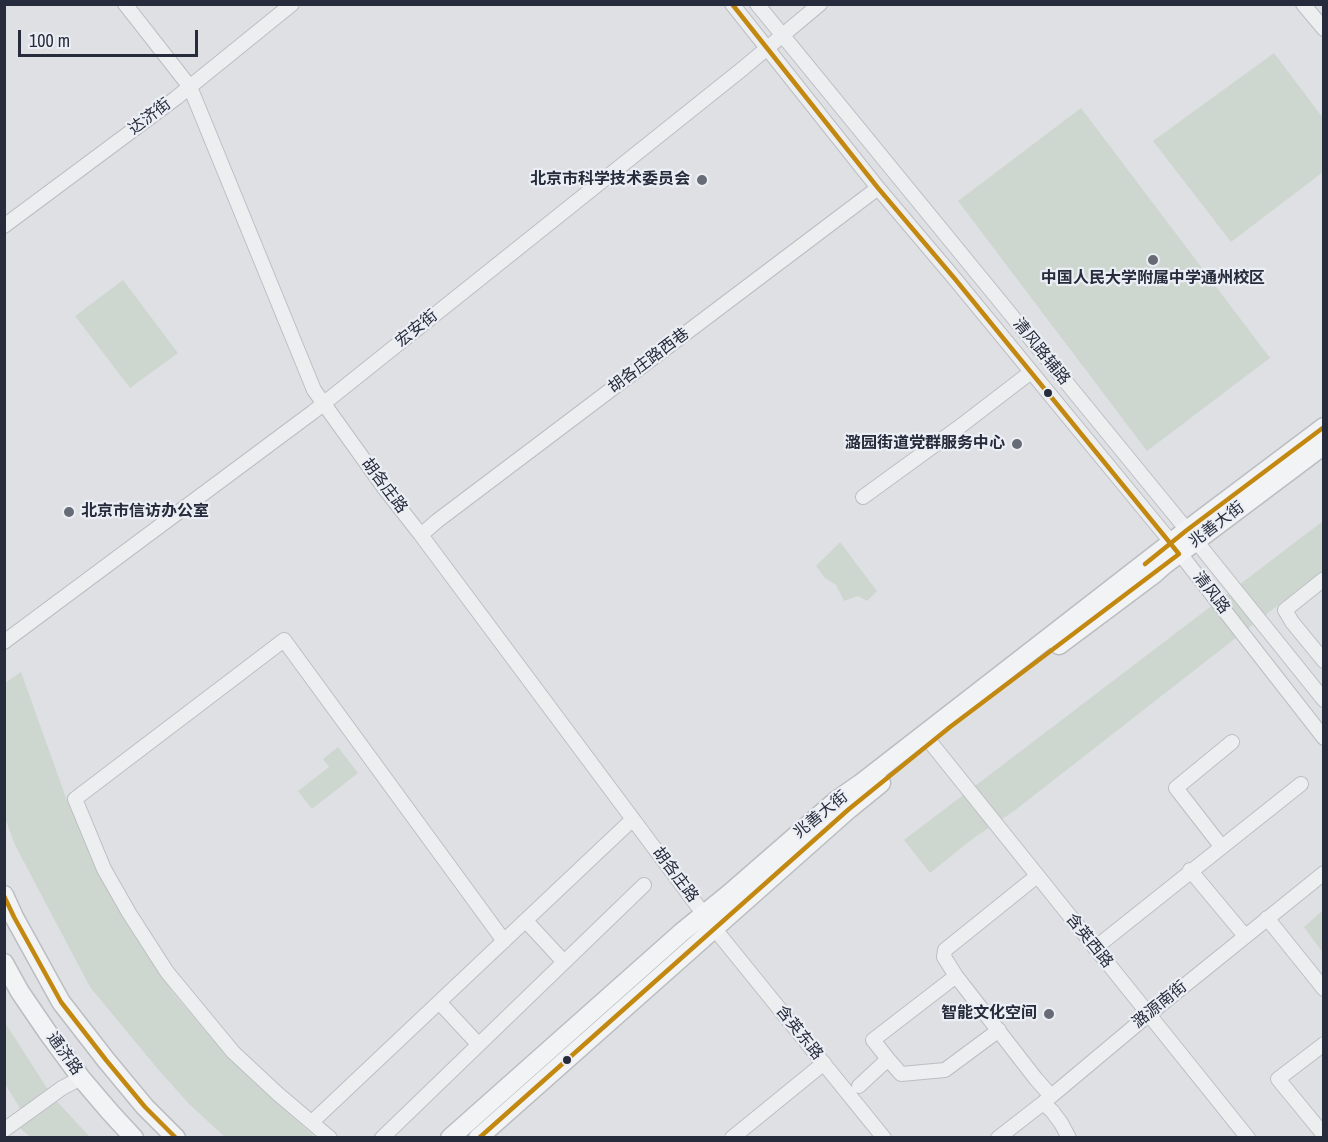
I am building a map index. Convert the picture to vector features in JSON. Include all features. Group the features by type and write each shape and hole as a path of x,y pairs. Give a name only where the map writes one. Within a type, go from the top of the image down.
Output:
{"main road":[{"name":"兆善大街","path":"1191,536 1323,428"},
{"name":"兆善大街","path":"478,1137 837,800 1191,536 1323,445"},
{"name":"兆善大街","path":"450,1137 665,947 709,921 1175,548"},
{"name":"通济路","path":"4,895 62,1002 106,1060 139,1099 176,1137"},
{"name":"通济路","path":"4,963 20,992 81,1078 134,1137"}],"street":[{"name":"胡各庄路","path":"125,4 190,87 314,390 385,489 422,535 709,921"},
{"name":"达济街","path":"4,226 190,87 292,4"},
{"name":"清风路","path":"732,4 878,188 1175,548 1323,738"},
{"name":"清风路辅路","path":"758,4 1323,700"},
{"name":"宏安街","path":"4,642 323,404 820,4"},
{"path":"1303,4 1323,29"},
{"name":"胡各庄路西巷","path":"422,535 437,521 878,188"},
{"path":"862,497 1031,372"},
{"path":"1323,579 1285,610 1323,661"},
{"path":"330,1137 278,1094 233,1052 167,972 104,869 75,799 284,640 504,941"},
{"path":"1221,846 1176,788 1232,742"},
{"name":"含英西路","path":"931,743 1248,1137"},
{"path":"1095,948 1190,870 1301,784"},
{"path":"312,1122 633,819"},
{"path":"1190,870 1245,936"},
{"name":"潞源南街","path":"998,1137 1323,873"},
{"path":"1037,876 945,950 944,957 956,976 1036,1079 1069,1137"},
{"path":"382,1137 644,885"},
{"path":"1267,918 1323,989"},
{"path":"526,921 564,962"},
{"name":"含英东路","path":"709,921 884,1137"},
{"path":"956,976 873,1040 888,1059 901,1074 945,1070 999,1030"},
{"path":"438,1002 478,1044"},
{"path":"1323,1044 1278,1080 1323,1135"},
{"path":"859,1086 888,1059"},
{"path":"732,1137 824,1063"},
{"path":"4,1130 62,1088 81,1078"}],"shaded area":[{"path":"1274,53 1323,118 1323,172 1231,242 1153,141"},
{"path":"1081,108 1270,358 1147,451 958,201"},
{"path":"123,280 178,353 130,388 75,316"},
{"path":"1323,521 1323,570 1014,811 975,837 930,873 904,840"},
{"path":"840,542 877,591 867,601 858,596 844,601 836,585 825,578 816,566"},
{"path":"21,672 66,798 97,868 131,931 174,994 207,1033 251,1080 315,1137 225,1137 189,1104 90,987 15,845 5,818 5,683"},
{"path":"338,747 358,773 312,809 298,791 329,767 323,759"},
{"path":"1323,910 1323,953 1304,927"},
{"path":"4,1021 52,1096 90,1137 30,1137 20,1128 28,1121 5,1084"}],"transit line":[{"path":"479,1138 849,809 950,727 1179,554 878,188 732,4"},
{"path":"1145,564 1324,427"},
{"path":"4,896 61,1002 145,1107 176,1138"}],"place":[{"name":"北京市科学技术委员会","path":"702,180"},
{"name":"中国人民大学附属中学通州校区","path":"1153,260"},
{"name":"潞园街道党群服务中心","path":"1017,444"},
{"name":"北京市信访办公室","path":"69,512"},
{"name":"智能文化空间","path":"1049,1014"}]}
